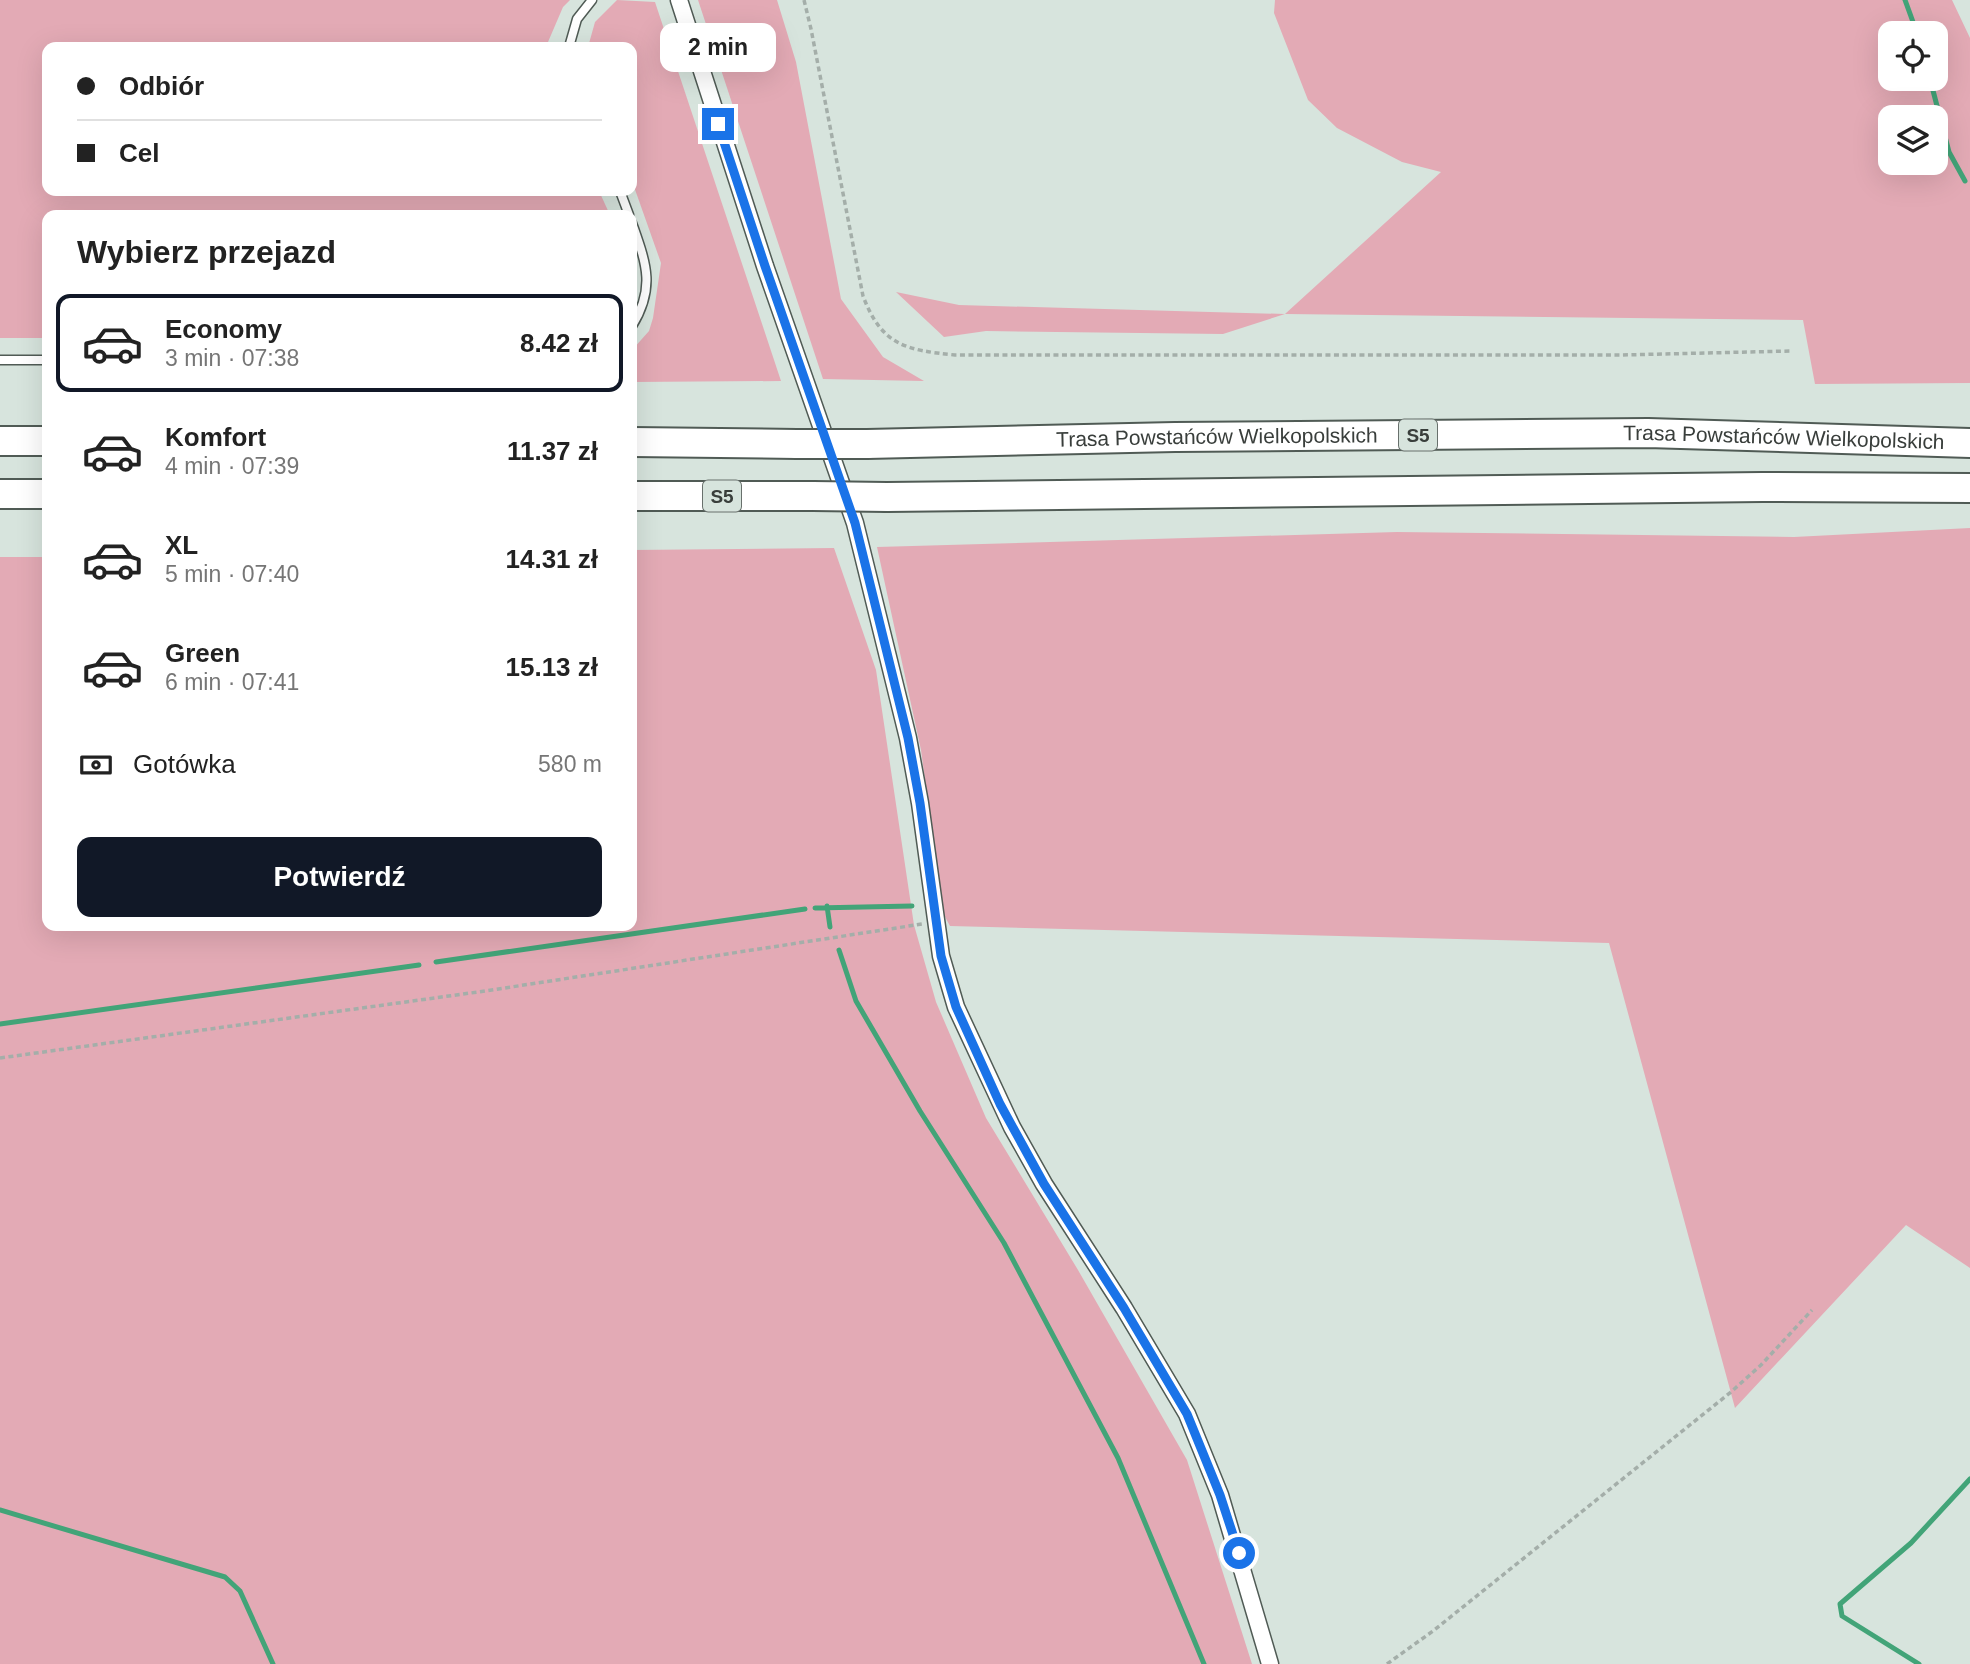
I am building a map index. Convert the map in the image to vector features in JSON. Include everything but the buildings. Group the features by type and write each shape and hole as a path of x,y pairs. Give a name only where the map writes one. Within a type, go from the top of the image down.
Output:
{"highway":[{"name":"Trasa Powstańców Wielkopolskich","path":"637,442 867,444 1175,437 1634,433 1969,443"},
{"path":"0,441 42,441"},
{"name":"Trasa Powstańców Wielkopolskich","path":"637,496 887,497 1762,487 1970,488"},
{"path":"0,494 42,494"}],"street":[{"path":"679,0 765,266 855,523 908,738 920,803 941,956 956,1007 1012,1127 1044,1184 1124,1308 1187,1414 1233,1534 1270,1664"}],"lane":[{"path":"571,42 578,19 592,0"},
{"path":"637,240 648,278 637,317"},
{"path":"0,360 42,360"}],"path":[{"path":"804,0 863,296 868,310 886,333 898,344 915,351 955,355 1444,356 1790,351"},
{"path":"0,1058 485,991 935,922"},
{"path":"1387,1664 1444,1622 1731,1392 1761,1365 1812,1310"}],"shaded area":[{"path":"0,0 570,0 563,7 548,42 42,42 42,196 601,196 608,210 42,210 42,338 0,338"},
{"path":"617,0 655,2 781,381 637,382 637,344 649,331 653,318 661,263 637,195 637,42 589,42 595,22"},
{"path":"698,0 777,0 796,62 841,299 883,357 924,381 823,379"},
{"path":"1275,0 1952,0 1970,38 1970,383 1815,384 1803,320 1285,314 1441,172 1402,162 1337,128 1308,100 1274,13"},
{"path":"896,292 959,305 1285,314 1223,334 986,331 944,337"},
{"path":"1970,528 1970,1268 1906,1225 1735,1408 1609,943 950,926 943,913 921,750 877,547 1397,532 1794,537"},
{"path":"834,548 876,670 914,925 936,1002 986,1118 1078,1270 1187,1460 1252,1664 0,1664 0,557 42,557 42,931 637,931 637,550"}],"waterway":[{"path":"1905,0 1913,21"},
{"path":"1933,91 1949,152 1965,181"},
{"path":"827,906 830,927"},
{"path":"815,908 912,906"},
{"path":"436,962 805,909"},
{"path":"839,950 856,1001 920,1111 1004,1243 1118,1458 1204,1664"},
{"path":"0,1024 419,965"},
{"path":"1919,1664 1842,1616 1840,1604 1911,1543 1970,1479"},
{"path":"0,1510 225,1577 240,1591 273,1664"}],"route":[{"path":"718,124 855,523 908,738 920,803 941,956 956,1007 1000,1104 1044,1184 1124,1308 1187,1414 1220,1495 1239,1553"}]}
